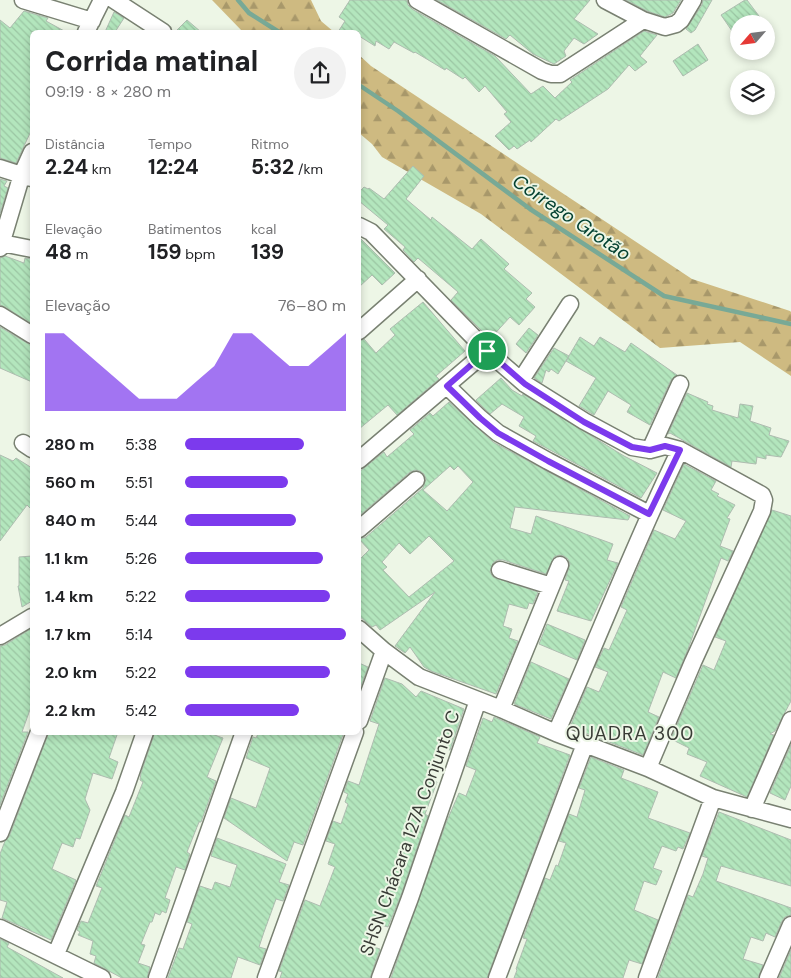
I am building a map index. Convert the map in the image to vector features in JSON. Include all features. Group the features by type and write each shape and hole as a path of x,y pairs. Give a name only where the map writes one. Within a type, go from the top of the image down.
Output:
{"street":[{"path":"23,0 89,27 102,0"},
{"path":"114,0 160,30"},
{"path":"418,0 542,71 551,74 560,74 643,20"},
{"path":"605,0 643,20 665,27 676,24 681,20 693,0"},
{"path":"30,162 27,176 1,246 30,250"},
{"path":"0,168 27,176"},
{"path":"361,227 371,232 487,351 520,380 584,422 632,447 665,449 760,493 764,500 762,511 693,662 648,768"},
{"path":"361,329 418,279"},
{"path":"520,380 570,304"},
{"path":"0,314 30,334"},
{"path":"361,458 487,351"},
{"path":"556,733 598,638 649,514 680,384"},
{"path":"447,386 498,433 649,514"},
{"path":"361,527 416,480"},
{"path":"501,708 560,565"},
{"path":"500,570 551,586"},
{"path":"0,636 30,618"},
{"path":"361,631 384,651 419,676 501,708 556,733 648,768 713,798 791,819"},
{"path":"361,715 384,651"},
{"name":"SHSN Chácara 127A Conjunto C","path":"380,978 410,898 478,700"},
{"path":"752,809 791,720"},
{"path":"0,833 38,735"},
{"path":"56,954 124,792 144,735"},
{"path":"157,978 243,735"},
{"path":"266,978 354,735"},
{"path":"497,978 585,744"},
{"path":"646,978 713,798"},
{"path":"768,978 791,925"},
{"path":"0,928 102,978"}],"green space":[{"path":"212,0 311,0 321,21 332,30 241,30"},
{"path":"361,57 371,66 692,279 790,311 791,376 740,342 660,348 481,214 382,157 372,144 361,135"}],"building":[{"path":"350,0 407,0 408,5 412,9 495,56 531,94 543,86 555,98 572,82 570,80 644,31 657,35 640,56 647,62 635,71 629,65 608,89 559,121 556,119 531,142 530,140 517,149 514,146 509,150 495,136 511,122 504,114 507,112 485,86 479,92 465,77 463,79 446,68 445,70 394,42 389,49 376,41 375,46 361,37 361,30 339,30 345,21 339,17"},
{"path":"437,0 590,0 574,19 598,34 584,44 574,38 564,51 566,56 554,64 533,54 510,35 506,39"},
{"path":"626,0 681,0 673,13 665,17 647,11"},
{"path":"703,0 712,0 695,30 691,33 686,29 702,5"},
{"path":"747,0 758,15 730,15 730,28 721,15"},
{"path":"24,11 48,18 46,21 62,30 30,30 30,133 16,163 0,158 0,20 10,28"},
{"path":"114,12 124,18 116,30 106,30"},
{"path":"187,20 199,30 177,30"},
{"path":"698,44 708,60 683,76 673,61"},
{"path":"413,166 424,176 406,199 431,220 432,217 472,249 481,239 509,264 504,269 532,293 526,299 535,307 519,325 510,317 490,339 451,300 458,292 418,258 414,262 403,250 405,247 384,229 388,225 361,203 361,190 364,187 369,188 384,199"},
{"path":"0,179 7,181 4,186 8,188 0,213"},
{"path":"361,239 395,273 382,285 372,275 361,285"},
{"path":"5,256 24,263 25,258 30,259 30,323 0,305 0,258"},
{"path":"423,302 465,351 436,376 439,379 397,415 388,405 361,427 361,340 364,339 376,353 395,335 390,329"},
{"path":"0,327 30,344 30,381 0,368"},
{"path":"529,328 538,335 526,353 516,344"},
{"path":"580,337 594,346 600,337 625,352 631,343 677,375 671,380 650,425 627,412 631,405 608,391 594,415 579,406 596,378 566,361"},
{"path":"554,348 569,356 558,374 551,369 549,372 546,370 542,383 534,378"},
{"path":"501,378 512,390 522,396 523,394 624,456 657,473 641,498 533,441 536,436 519,426 524,417 502,404 490,414 476,400"},
{"path":"687,393 708,402 707,404 713,406 712,410 738,418 740,404 753,406 750,421 771,428 769,435 789,441 781,457 766,455 766,459 757,457 756,464 732,461 731,467 670,433 668,434"},
{"path":"449,402 493,442 630,516 628,520 515,507 510,528 531,534 536,516 613,544 607,560 618,563 591,621 557,611 569,581 565,580 570,564 564,556 554,557 546,574 503,560 497,560 493,563 490,572 493,577 538,592 533,604 529,603 527,609 509,604 503,626 512,629 509,638 518,641 496,694 431,671 424,667 410,647 405,653 395,646 435,592 380,630 376,625 372,627 361,618 361,558 369,550 361,541 361,538 366,537 423,488 426,479 420,471 410,472 361,514 361,470 384,452 387,457 414,434 410,430 430,413 433,416","holes":["450,466 454,470 458,466 473,482 447,511 423,490","429,536 454,561 409,597 383,570 387,567 382,562 399,543 410,554"]},
{"path":"0,455 13,461 16,458 30,467 30,508 27,505 0,541"},
{"path":"684,464 716,481 711,490 719,494 717,496 735,505 727,518 730,519 720,546 733,551 728,561 721,558 676,678 663,672 648,712 659,717 643,755 570,727 587,687 599,692 608,672 595,667 604,648 609,650 627,610 621,607 654,530 675,539 686,521 663,510"},
{"path":"772,510 791,516 791,701 775,731 770,734 774,735 747,797 700,776 707,762 687,754 689,748 671,739 703,665 714,670 726,641 715,637"},
{"path":"30,556 30,602 22,607 18,586 19,557"},
{"path":"547,624 585,640 577,660 539,644"},
{"path":"30,629 30,710 22,732 28,732 0,805 0,646 5,645"},
{"path":"531,662 569,679 551,719 514,704"},
{"path":"361,664 368,667 361,686"},
{"path":"385,678 402,684 416,697 421,691 464,709 450,750 438,747 427,778 437,782 425,814 428,816 401,895 388,927 377,924 368,945 380,949 370,978 280,978 282,972 279,971 305,900 320,906 335,867 328,864 335,844 326,841 333,821 341,824 348,804 345,802 348,794 344,792 348,781 359,785 379,724 370,721"},
{"path":"494,717 540,737 537,743 570,755 487,978 391,978 446,823 459,793 466,796 476,770 466,766 483,718 492,722"},
{"path":"48,735 117,735 109,758 118,762 112,779 93,773 85,799 90,810 80,839 76,838 73,847 62,843 52,869 76,880 51,940 2,918 7,902 0,900 0,854 5,841 9,837"},
{"path":"154,735 214,735 223,738 207,777 216,781 201,822 199,822 187,852 190,854 185,870 176,867 165,898 170,900 166,913 162,911 160,915 155,913 141,944 145,945 138,963 150,967 147,978 122,978 94,963 96,956 90,954 93,941 78,935 80,932 77,930 81,921 88,923 102,888 96,886 125,815 129,817 143,782 140,780"},
{"path":"258,735 343,735 303,845 294,842 287,861 224,818 231,798 256,808 270,768 246,758 253,737 256,738"},
{"path":"791,745 791,786 785,800 770,793"},
{"path":"591,757 624,770 621,778 658,792 648,818 690,833 683,849 678,847 676,851 662,846 653,868 662,871 656,885 644,881 634,910 658,920 642,964 629,960 623,978 514,978 527,939 523,938 545,878 550,880 556,865 558,866 566,843 559,841 569,814 577,817 585,790 579,788"},
{"path":"719,812 791,840 791,886 721,866 716,881 791,908 791,915 785,917 782,921 775,937 766,933 763,941 751,937 743,959 763,965 758,978 658,978 688,895 693,897 703,874 708,858 702,856"},
{"path":"217,838 286,864 279,882 289,885 283,901 276,899 264,932 259,947 266,949 260,965 238,957 231,978 168,978 179,948 183,949 192,924 187,922 200,886 212,890 215,882 230,887 237,865 211,856"},
{"path":"0,939 9,943 7,947 63,978 0,978"},
{"path":"791,950 791,978 779,978"}],"waterway":[{"name":"Córrego Grotão","path":"238,0 249,13 276,30"},
{"name":"Córrego Grotão","path":"361,86 398,111 530,209 664,296 791,324"}],"district":[{"name":"QUADRA 300","path":"630,733"}],"route":[{"path":"487,351 525,384 584,422 632,447 650,450 665,446 680,450 649,514 498,433 447,386 487,351"}]}
